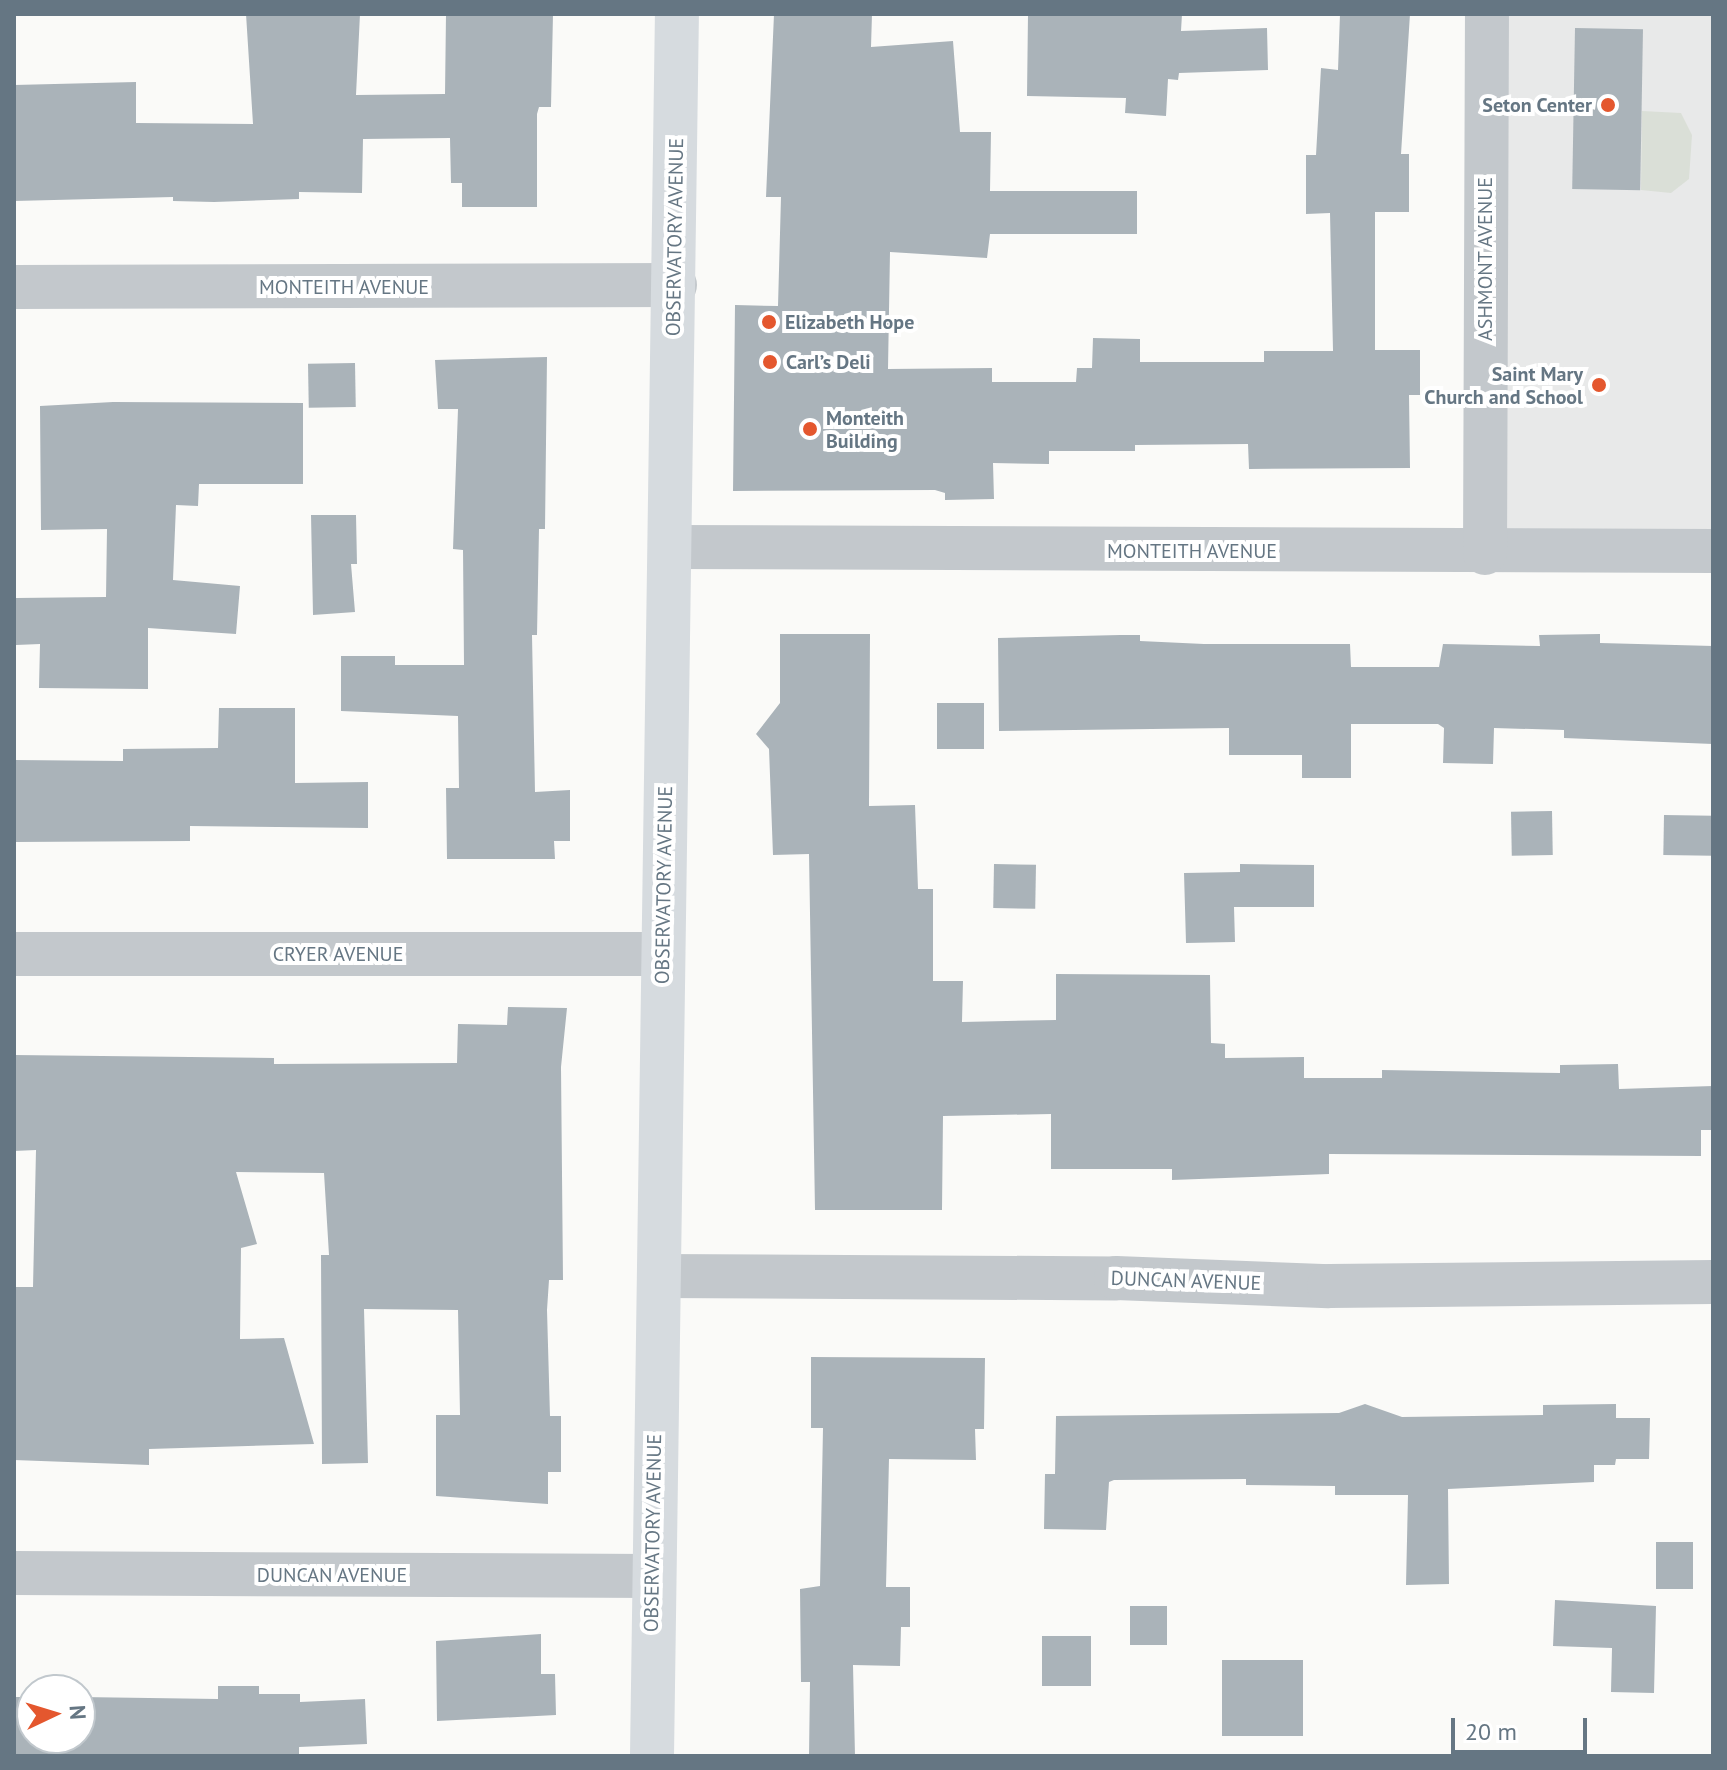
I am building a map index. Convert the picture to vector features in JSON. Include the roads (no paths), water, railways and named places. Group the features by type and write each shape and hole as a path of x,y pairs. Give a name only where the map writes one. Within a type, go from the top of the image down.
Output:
{"street":[{"name":"OBSERVATORY AVENUE","path":"652,1756 651,1576 672,547 677,14"},
{"name":"ASHMONT AVENUE","path":"1485,553 1487,14"},
{"name":"MONTEITH AVENUE","path":"14,287 675,285"},
{"name":"MONTEITH AVENUE","path":"672,547 1485,553 1713,551"},
{"name":"CRYER AVENUE","path":"14,954 662,954"},
{"name":"DUNCAN AVENUE","path":"659,1276 1116,1278 1329,1286 1713,1282"},
{"name":"DUNCAN AVENUE","path":"14,1573 651,1576"}],"place":[{"name":"Seton Center","path":"1608,105"},
{"name":"Elizabeth Hope","path":"769,322"},
{"name":"Carl’s Deli","path":"770,362"},
{"name":"Saint Mary Church and School","path":"1599,385"},
{"name":"Monteith Building","path":"810,429"}]}
